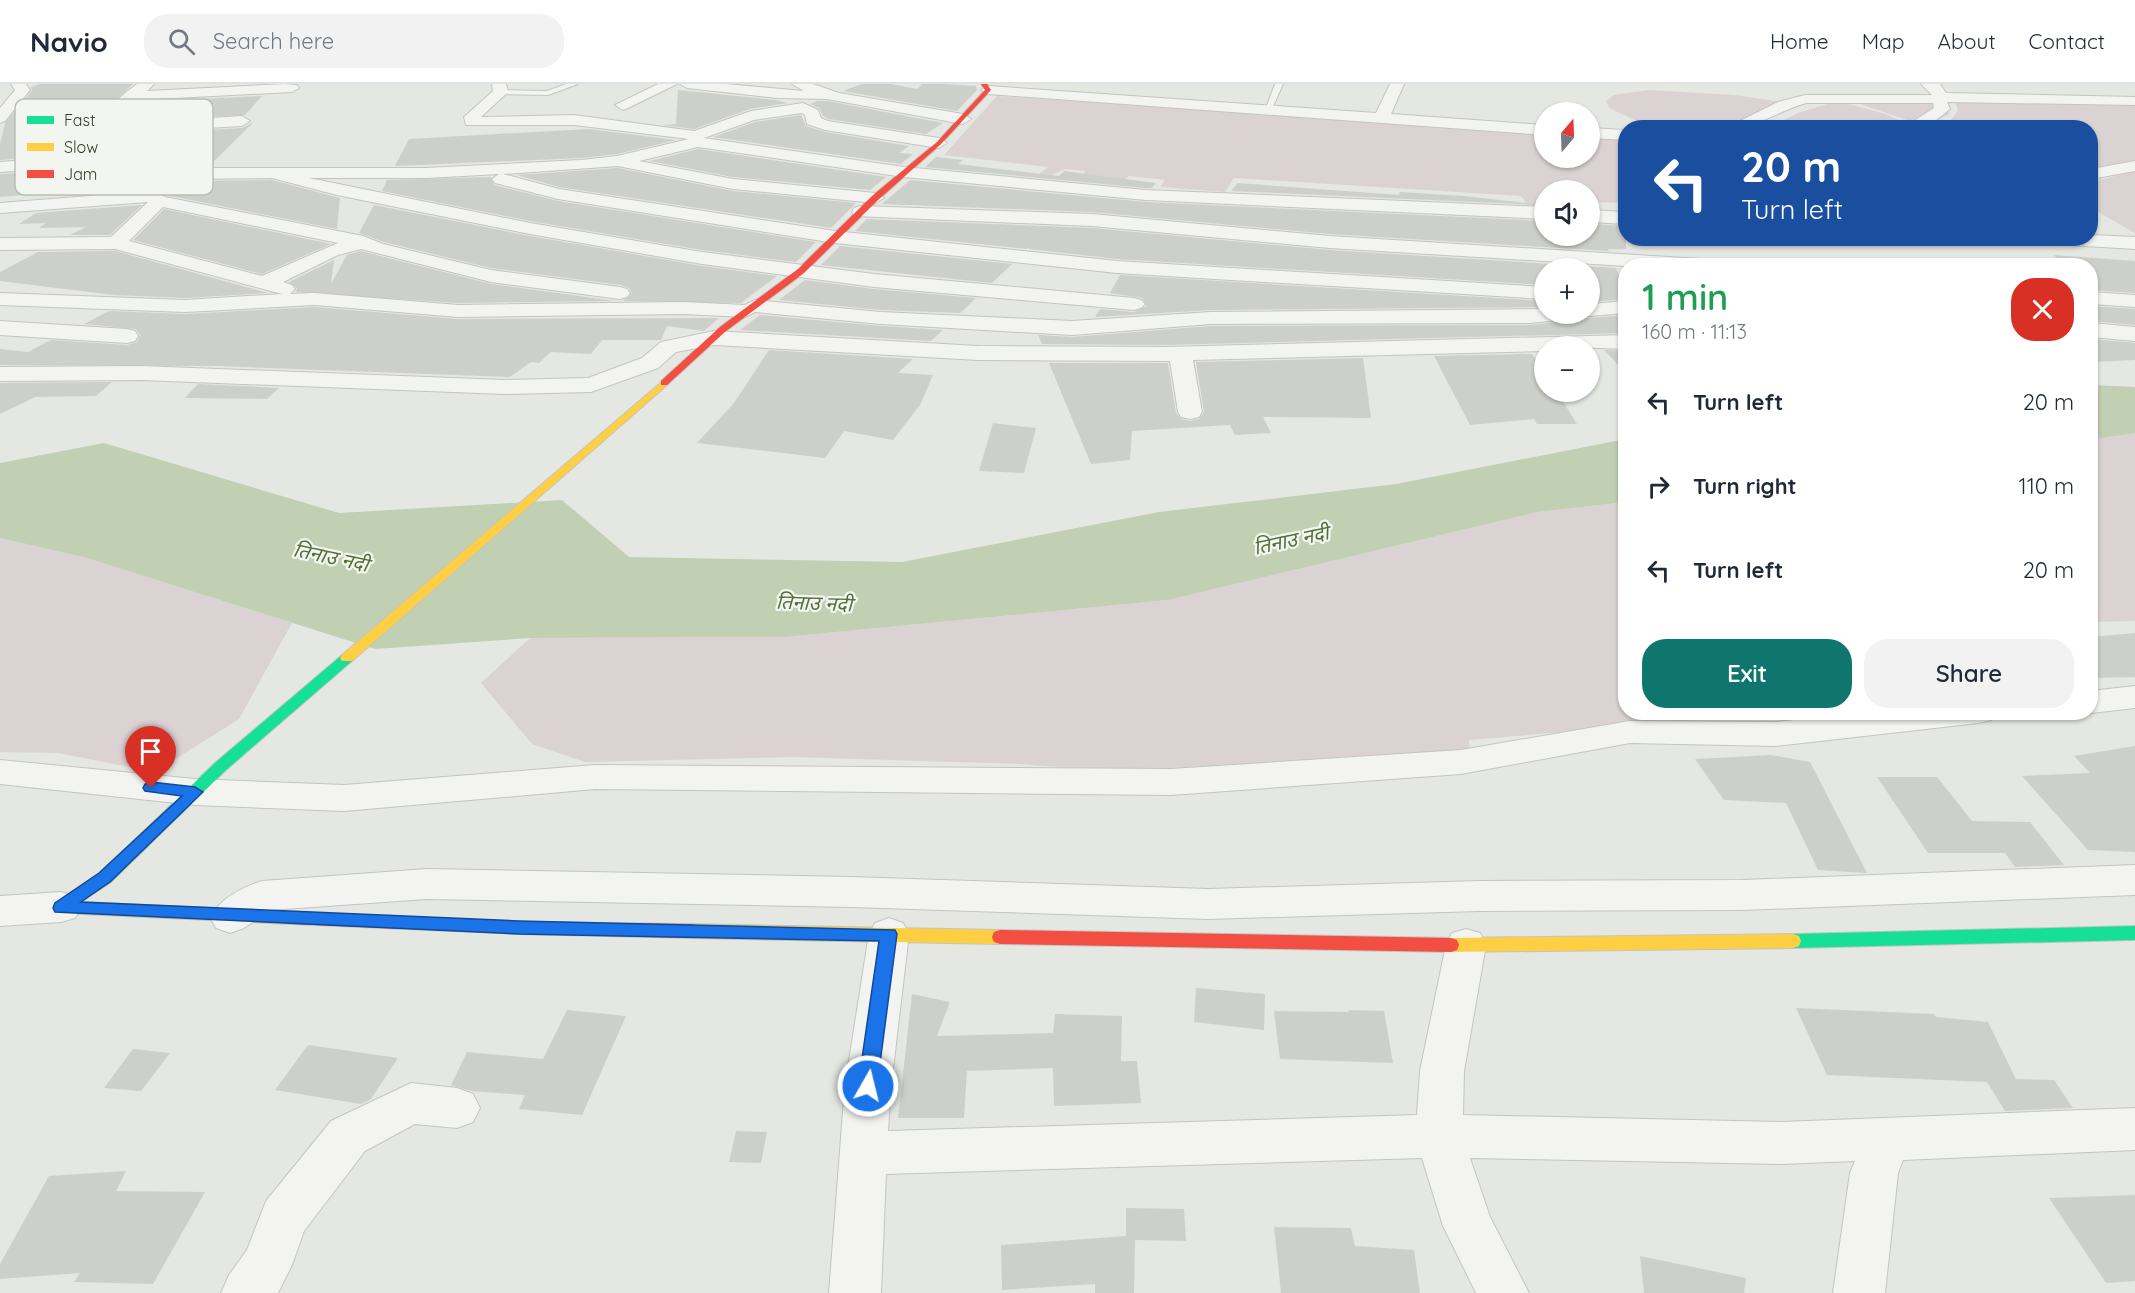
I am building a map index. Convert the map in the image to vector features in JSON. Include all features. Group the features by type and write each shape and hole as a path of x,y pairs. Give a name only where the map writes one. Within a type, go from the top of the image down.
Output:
{"street":[{"path":"16,99 23,90 18,84"},
{"path":"125,99 147,84"},
{"path":"623,105 670,84"},
{"path":"687,84 807,92 963,119"},
{"path":"1190,106 1193,84"},
{"path":"1381,120 1397,84"},
{"path":"1926,120 1942,109 1934,86 1928,84"},
{"path":"61,908 105,878 221,766 617,426 714,338 750,308 801,271 875,198 939,143 963,119 986,87 1082,91 1190,106 1534,129"},
{"path":"128,96 292,88"},
{"path":"500,88 472,117 472,122 593,121 904,172 1146,195 1534,213"},
{"path":"213,174 483,171 617,161 696,139 807,92"},
{"path":"807,92 813,121 825,125 939,143"},
{"path":"1751,120 1784,105 1805,99 1940,98 2135,101"},
{"path":"0,118 15,100"},
{"path":"213,123 242,121"},
{"path":"1600,134 1618,135"},
{"path":"617,161 733,184 875,198"},
{"path":"0,167 15,166"},
{"path":"2098,173 2135,166"},
{"path":"483,171 508,182 558,194 835,237 1118,267 1216,271 1388,285 1534,292"},
{"path":"273,173 296,181 569,238 760,268 987,293 1134,304"},
{"path":"116,243 157,195"},
{"path":"0,208 156,198 243,220 363,242 376,248 491,276 626,294 684,308"},
{"path":"861,212 1092,220 1330,242 1618,260"},
{"path":"1600,217 1618,218"},
{"path":"2098,223 2135,241"},
{"path":"2098,240 2135,241"},
{"path":"265,283 331,250 363,242"},
{"path":"0,244 116,243 265,283 314,299"},
{"path":"1600,294 1618,295"},
{"path":"2098,298 2135,301"},
{"path":"0,299 184,306 314,299 458,311 750,308 881,318 1072,328 1211,318 1534,317"},
{"path":"1600,309 1618,308"},
{"path":"0,328 127,336"},
{"path":"2098,331 2135,334"},
{"path":"0,374 141,372 504,387 591,385 650,363 669,346 714,338 978,353 1180,353 1618,342"},
{"path":"1180,353 1190,412"},
{"path":"2098,701 2135,697"},
{"path":"0,772 195,792 344,798 595,777 1171,782 1461,762 1630,732 1776,734 1905,720"},
{"path":"230,917 262,896 427,884 851,892 1208,904 1479,896 1754,895 2135,880"},
{"path":"0,911 61,908 519,928 1466,945 1771,942 2135,933"},
{"path":"855,1293 868,1086 889,934"},
{"path":"1466,945 1442,1071 1439,1136 1468,1226 1503,1293"},
{"path":"247,1293 267,1265 283,1218 348,1136 411,1103 457,1108"},
{"path":"862,1153 1439,1136 1782,1143 2135,1129"},
{"path":"1859,1293 1874,1173 1888,1138"}],"lane":[{"path":"500,88 548,93 574,84"},
{"path":"1267,111 1279,84"}],"shaded area":[{"path":"1648,90 1735,95 1782,102 1755,120 1635,120 1609,108 1606,101 1614,95"},
{"path":"997,96 1534,131 1534,168 1600,168 1600,136 1618,137 1618,203 1600,202 1600,180 1534,180 1534,210 1531,210 1521,196 1234,178 1225,192 1160,187 1165,180 1129,176 1119,184 1081,180 1085,171 1065,169 1045,178 1036,176 1048,167 944,155"},
{"path":"1837,101 1886,114 1898,120 1784,120 1798,113"},
{"path":"1851,101 1946,101 1950,114 1938,120 1907,120"},
{"path":"1955,102 2135,103 2135,164 2098,175 2098,120 1951,120 1958,110"},
{"path":"2135,171 2135,233 2098,212 2098,180"},
{"path":"2135,433 2135,621 2098,622 2098,439"},
{"path":"1618,503 1618,720 1704,720 1469,740 1470,756 1175,776 1020,764 794,757 585,762 532,744 481,683 530,638 784,637 1168,600 1538,512"},
{"path":"0,538 87,558 292,623 239,719 155,772 58,753 0,752"},
{"path":"1781,720 1831,720 1819,725"}],"water":[{"path":"2098,385 2135,387 2135,433 2098,439"},
{"name":"तिनाउ नदी","path":"1618,441 1618,503 1538,512 1168,600 784,637 530,638 375,649 87,558 0,538 0,463 104,443 339,513 562,500 629,557 902,562 1159,512 1396,484"}],"building":[{"path":"40,84 133,84 117,99 25,99 32,91 31,87"},
{"path":"862,84 891,84 917,89 922,84 943,84 976,86 977,90 957,111 843,91"},
{"path":"678,90 788,103 750,109 694,129 663,125 676,124"},
{"path":"262,96 245,115 213,116 213,99 199,99"},
{"path":"817,101 943,123 926,134 829,119 823,116 819,108 810,104"},
{"path":"15,111 15,159 0,160 0,144 5,123"},
{"path":"801,115 806,126 825,132 909,146 899,153 913,154 901,164 713,137 755,122"},
{"path":"254,122 213,162 213,130 242,128"},
{"path":"588,129 676,140 617,154 581,158 395,166 409,139"},
{"path":"698,149 886,177 870,190 733,177 650,161"},
{"path":"936,157 963,160 958,164 1059,176 1064,171 1156,183 1152,188 1146,188 925,167"},
{"path":"618,168 733,191 856,203 831,228 559,187 517,175"},
{"path":"15,173 15,195 23,195 0,197 0,174"},
{"path":"491,177 494,185 558,201 816,242 796,262 702,250 530,221 382,191 387,180"},
{"path":"272,180 340,198 337,229 166,195 213,195 213,181"},
{"path":"910,180 1146,202 1534,220 1534,246 1600,246 1600,225 1618,226 1618,246 1626,246 1626,249 1608,249 1609,251 1330,234 1092,212 882,204"},
{"path":"1238,183 1399,195 1400,192 1464,196 1534,205 1231,191"},
{"path":"142,205 110,235 70,235 86,227 39,228 46,223 19,224 36,213"},
{"path":"374,205 530,236 702,266 777,276 741,303 623,301 632,293 629,288 621,285 491,268 384,242 359,233"},
{"path":"164,209 331,244 262,274 133,240"},
{"path":"867,219 1092,228 1330,250 1534,263 1534,284 1117,259 1029,249 1029,247 1027,249 855,231"},
{"path":"840,246 1012,264 992,283 821,265"},
{"path":"115,251 268,293 185,298 114,295 0,281 0,272 38,252"},
{"path":"361,251 491,284 615,301 458,303 296,292 297,288 289,282 334,260 331,284 347,255"},
{"path":"2054,255 2094,258 2057,258"},
{"path":"2098,258 2135,261 2135,293 2098,290"},
{"path":"1600,267 1616,268 1618,300 1600,301"},
{"path":"1120,275 1534,300 1534,307 1211,310 1095,317 1100,309 1134,312 1147,306 1142,298 1110,293"},
{"path":"805,280 976,298 960,313 881,310 779,300"},
{"path":"2098,306 2135,309 2135,325 2098,322"},
{"path":"314,307 458,319 719,318 704,331 667,326 661,340 602,340 591,354 551,352 539,363 531,362 510,377 217,366 0,365 0,349 28,352 51,340 127,345 137,342 140,335 136,329 84,324 109,311 185,314"},
{"path":"760,315 943,330 931,341 740,330"},
{"path":"1618,316 1618,333 1165,345 1042,344 1038,335 1072,337 1211,326 1600,324 1600,317"},
{"path":"2098,340 2135,343 2135,360 2098,362"},
{"path":"769,350 913,359 898,373 933,375 920,405 893,440 844,431 825,458 697,443 734,403"},
{"path":"1604,350 1618,351 1618,365"},
{"path":"1532,354 1534,357 1534,402 1563,402 1577,424 1537,424 1534,419 1470,425 1434,356"},
{"path":"1363,358 1371,418 1263,417 1271,433 1235,435 1230,425 1132,431 1130,460 1091,464 1049,363 1168,363 1176,413 1181,419 1190,421 1199,419 1204,412 1196,362"},
{"path":"112,382 96,396 35,397 0,414 0,383"},
{"path":"198,384 279,388 267,399 185,398"},
{"path":"993,423 1036,428 1024,473 979,471"},
{"path":"2135,633 2135,677 2098,678 2098,636"},
{"path":"2135,746 2135,852 2088,850 2022,776 2090,773 2074,756"},
{"path":"1771,755 1810,762 1867,873 1818,870 1786,803 1724,800 1695,759"},
{"path":"1877,777 1937,777 1972,821 2030,822 2064,865 2015,867 2005,853 1928,853"},
{"path":"1196,988 1265,994 1264,1030 1194,1022"},
{"path":"912,994 950,1002 937,1036 1053,1033 1055,1014 1122,1016 1121,1061 1137,1061 1141,1103 1054,1106 1053,1068 967,1071 964,1118 898,1118"},
{"path":"1796,1008 1934,1014 1936,1017 1988,1022 2016,1079 2054,1080 2073,1108 2005,1111 1987,1082 1827,1075"},
{"path":"567,1010 626,1016 582,1115 519,1109 525,1095 471,1091 451,1085 467,1052 543,1059"},
{"path":"1348,1010 1384,1011 1393,1063 1280,1059 1274,1011 1349,1012"},
{"path":"308,1045 398,1058 371,1099 361,1104 275,1090"},
{"path":"133,1049 170,1053 141,1091 104,1088"},
{"path":"736,1131 767,1132 761,1163 729,1162"},
{"path":"126,1171 116,1191 205,1192 153,1284 74,1282 80,1273 0,1279 0,1264 49,1176"},
{"path":"2135,1195 2135,1281 2106,1283 2049,1198"},
{"path":"1126,1208 1184,1209 1186,1241 1135,1240 1134,1293 1095,1293 1095,1284 1002,1290 1001,1245 1126,1236"},
{"path":"1274,1227 1351,1228 1355,1246 1414,1250 1420,1293 1281,1293"},
{"path":"1640,1256 1746,1278 1744,1293 1644,1293"}],"traffic: fast":[{"path":"61,907 105,878 221,766 347,658"},
{"path":"1793,941 2135,933"}],"traffic: slow":[{"path":"347,658 664,383"},
{"path":"61,907 291,918"},
{"path":"691,931 1000,937"},
{"path":"1451,945 1793,941"}],"traffic: jam":[{"path":"664,383 723,329 801,271 875,198 939,143 988,90 984,84"},
{"path":"291,918 519,928 691,931"},
{"path":"1000,937 1451,945"}],"route":[{"path":"151,788 195,792 105,878 61,908 519,928 889,934 868,1086"}]}
